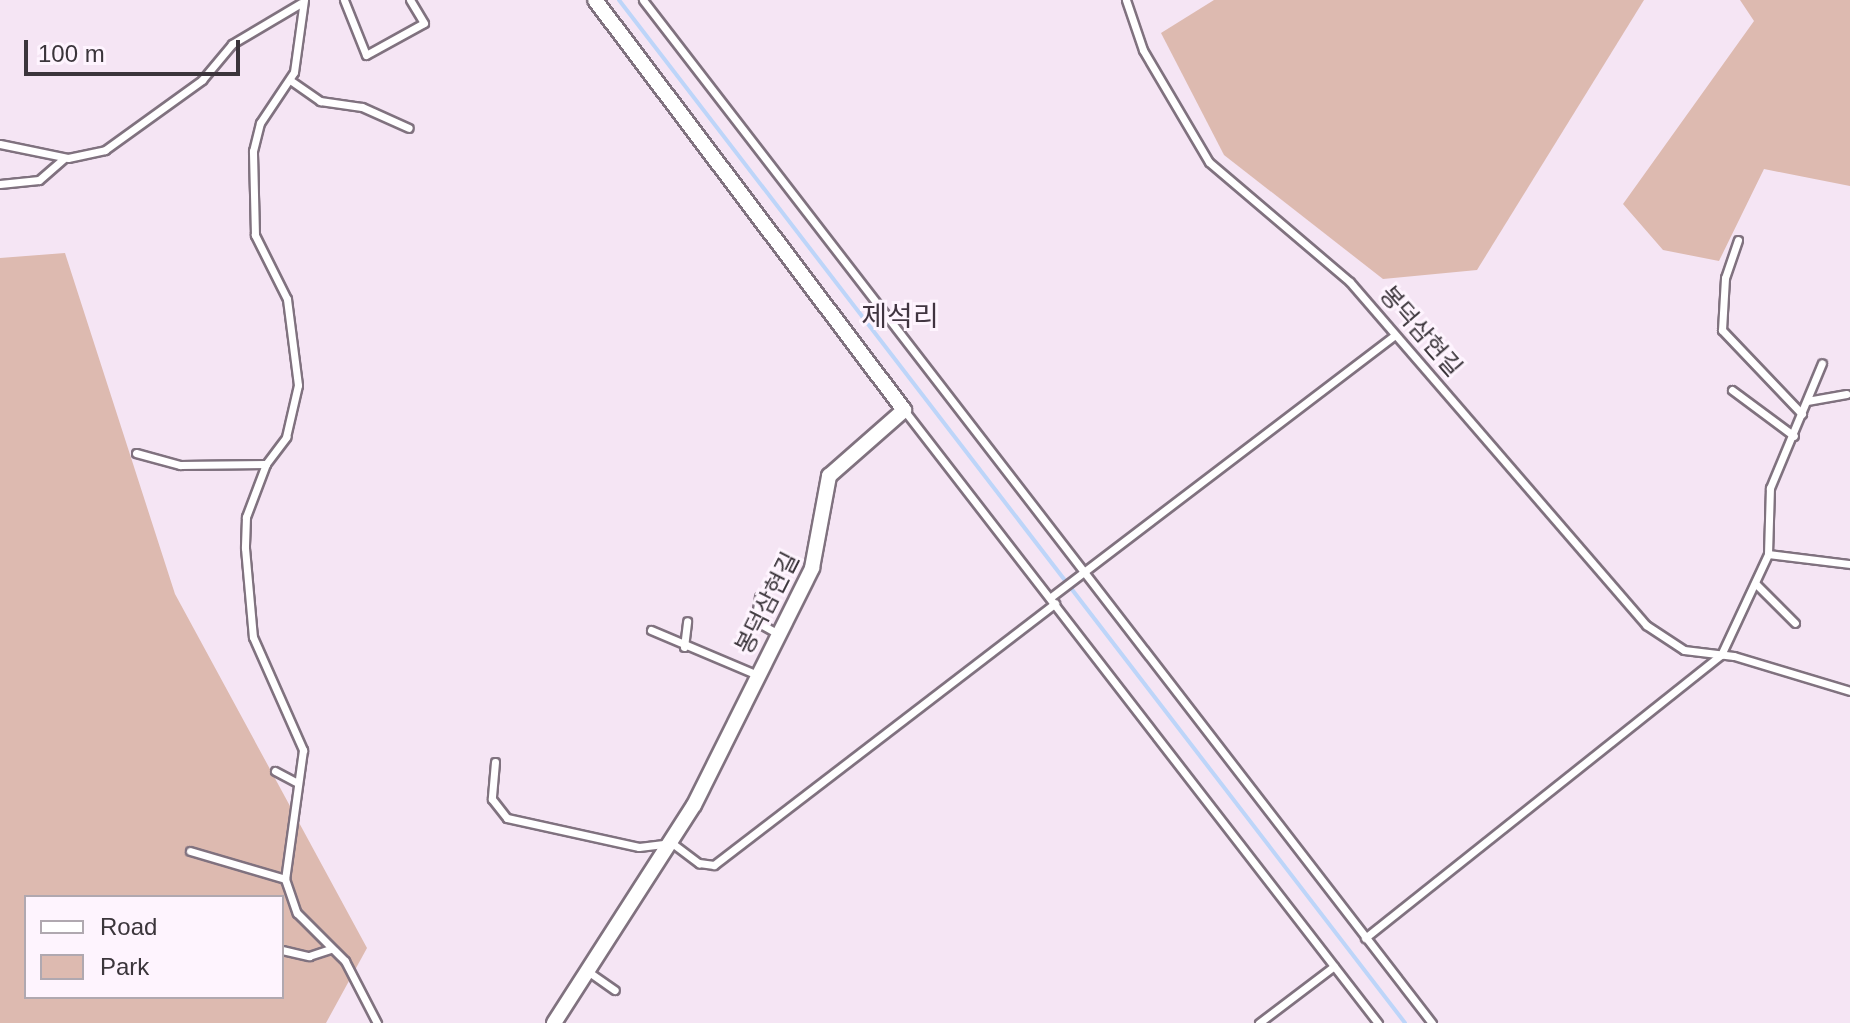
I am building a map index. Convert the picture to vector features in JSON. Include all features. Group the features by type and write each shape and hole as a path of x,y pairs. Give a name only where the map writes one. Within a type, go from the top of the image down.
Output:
{"street":[{"path":"595,0 904,410"},
{"name":"봉덕삼현길","path":"554,1023 584,969 672,843 822,540 829,476 904,410"}],"lane":[{"path":"344,0 366,55 424,23 410,0"},
{"path":"643,0 1080,575 1432,1023"},
{"name":"봉덕삼현길","path":"1126,0 1143,50 1209,162 1350,282 1646,625 1684,650 1721,655 1850,691"},
{"path":"303,2 290,80 260,123 253,151 255,235 287,299 298,385 286,437 266,464 244,530 250,617 256,648 300,736 304,762 296,782 297,830 285,879 306,929 358,979 377,1023"},
{"path":"0,144 64,158 114,146 202,80 232,44 303,2"},
{"path":"290,80 320,101 362,107 409,128"},
{"path":"0,184 39,180 64,158"},
{"path":"1738,240 1720,303 1722,330 1802,414"},
{"path":"495,762 492,799 507,818 639,847 672,843 699,863 714,865 1053,600 1080,575 1395,335"},
{"path":"1365,938 1721,655 1768,554 1770,488 1822,363"},
{"path":"1732,390 1794,436"},
{"path":"1807,401 1846,394"},
{"path":"904,410 1378,1023"},
{"path":"136,453 180,465 266,464"},
{"path":"1768,554 1850,564"},
{"path":"1756,584 1795,623"},
{"path":"759,597 755,621 777,633"},
{"path":"684,647 687,621"},
{"path":"651,630 684,647 755,674"},
{"path":"275,771 296,782"},
{"path":"190,851 285,879"},
{"path":"284,950 309,956 330,949"},
{"path":"1259,1023 1334,966"},
{"path":"584,969 615,990"}],"green space":[{"path":"1214,0 1644,0 1477,270 1383,279 1224,155 1161,33"},
{"path":"1740,0 1850,0 1850,186 1764,169 1719,261 1663,250 1623,204 1754,21"},
{"path":"65,253 175,594 367,948 326,1023 0,1023 0,258"}],"waterway":[{"path":"619,0 1405,1023"}],"district":[{"name":"제석리","path":"900,317"}]}
